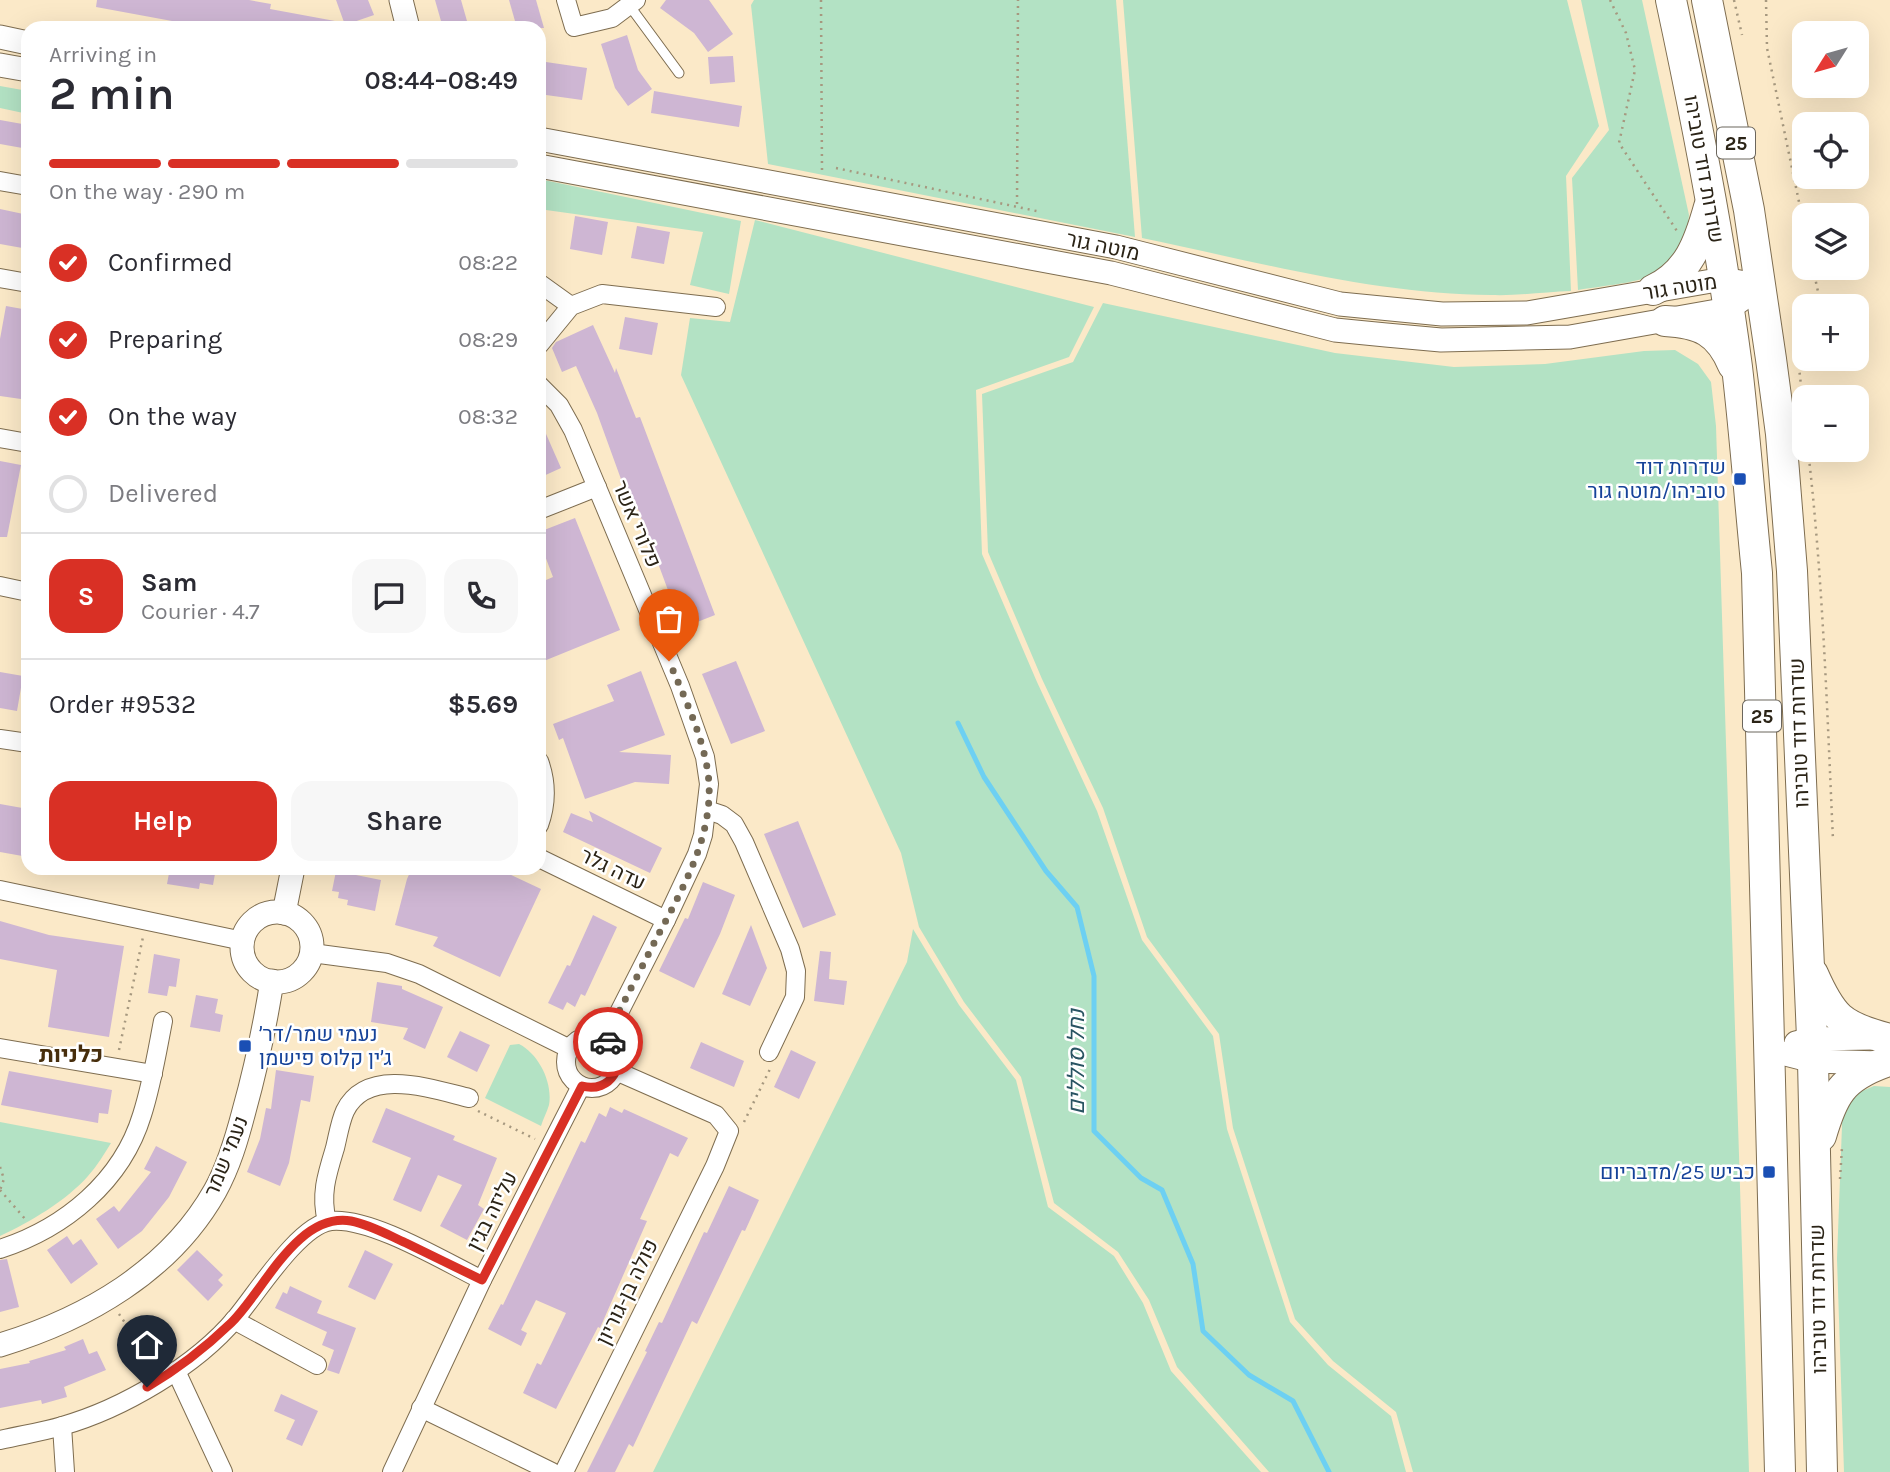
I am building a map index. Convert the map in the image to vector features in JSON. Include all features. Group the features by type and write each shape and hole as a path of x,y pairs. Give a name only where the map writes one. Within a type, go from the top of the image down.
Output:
{"highway":[{"name":"שדרות דוד טוביהו","path":"1671,0 1728,309 1739,384 1757,573 1780,1472"},
{"name":"שדרות דוד טוביהו","path":"1707,0 1749,210 1781,434 1792,571 1813,1050 1822,1472"},
{"path":"1653,290 1676,276 1693,254 1710,200"},
{"path":"1665,321 1700,326 1717,338 1728,353 1739,384"},
{"path":"1809,964 1822,995 1841,1020 1887,1050 1840,1088 1832,1103 1815,1156"}],"street":[{"path":"401,0 406,21"},
{"path":"566,0 573,27 612,18 633,3"},
{"path":"0,37 21,42"},
{"path":"0,65 21,69"},
{"name":"מוטה גור","path":"546,140 1116,247 1340,304 1442,314 1527,313 1723,279 1760,287"},
{"name":"מוטה גור","path":"546,167 1111,272 1335,330 1441,340 1570,337 1728,309 1760,287"},
{"path":"0,181 21,185"},
{"path":"0,278 21,282"},
{"path":"546,287 571,306"},
{"path":"546,336 571,306 602,294 716,307"},
{"name":"פלורי אשר","path":"546,392 559,405 569,422 597,487 694,723 705,757 709,784 704,835 697,855 604,1040"},
{"path":"0,438 21,442"},
{"path":"546,507 597,487"},
{"path":"0,586 21,590"},
{"path":"0,739 21,742"},
{"path":"707,810 722,815 734,824 744,842 790,949 796,971 795,997 769,1052"},
{"name":"עדה גלר","path":"546,861 666,920"},
{"path":"285,913 292,875"},
{"path":"0,891 243,941"},
{"path":"273,912 285,913 303,923 309,932 312,953 302,972 283,981 272,981 262,978 246,962 243,941 253,921 273,912"},
{"path":"312,953 387,963 419,974 570,1049"},
{"name":"נעמי שמר","path":"0,1345 42,1332 129,1285 166,1254 192,1226 216,1190 236,1143 261,1048 272,981"},
{"path":"0,1249 37,1234 86,1201 110,1177 130,1146 142,1115 163,1021"},
{"path":"594,1036 604,1040 614,1048 618,1056 616,1071 606,1084 597,1087 582,1086 574,1080 566,1066 570,1049 584,1037 594,1036"},
{"path":"0,1048 153,1074"},
{"path":"1770,1050 1887,1050"},
{"path":"616,1071 716,1115 729,1131"},
{"path":"327,1221 323,1204 325,1181 346,1111 358,1095 380,1086 408,1083 469,1098"},
{"name":"עליזה בגין","path":"392,1472 482,1280 582,1086"},
{"name":"פולה בן-גוריון","path":"564,1472 715,1166 729,1131"},
{"path":"0,1440 62,1426 94,1415 169,1374 203,1350 234,1320 304,1234 327,1221 349,1221 369,1226 482,1280"},
{"path":"234,1320 317,1365"},
{"path":"169,1374 223,1472"},
{"path":"421,1408 552,1472"},
{"path":"62,1426 65,1472"}],"lane":[{"path":"633,3 680,73"}],"path":[{"path":"821,0 822,192"},
{"path":"1017,229 1018,0"},
{"path":"1610,0 1626,33 1635,69 1619,143 1693,254"},
{"path":"1734,0 1742,36"},
{"path":"1766,0 1767,48 1799,203"},
{"path":"1809,462 1825,657 1833,840"},
{"path":"116,1067 146,920"},
{"path":"729,1131 745,1121 772,1065 769,1052"},
{"path":"469,1098 472,1109 550,1147"},
{"path":"0,1167 4,1179 0,1190 37,1234"},
{"path":"107,1297 169,1374"}],"green space":[{"path":"754,0 1116,0 1135,237 768,164 751,5"},
{"path":"1123,0 1567,0 1599,126 1566,176 1571,291 1501,295 1404,289 1316,275 1142,238"},
{"path":"1581,0 1642,0 1689,215 1685,242 1672,265 1652,276 1578,290 1572,178 1609,130"},
{"path":"0,86 21,90 21,112 0,108"},
{"path":"546,180 741,221 729,294 690,285 703,232 546,210"},
{"path":"755,220 1094,307 1069,357 976,390 982,554 1097,811 1142,940 1213,1036 1227,1129 1290,1322 1328,1365 1391,1416 1406,1472 1269,1472 1177,1367 1149,1300 1118,1252 1054,1203 1021,1077 964,1002 919,927 901,853 681,375 690,318 730,322"},
{"path":"1103,303 1335,353 1454,367 1545,364 1644,351 1675,350 1698,364 1711,382 1716,426 1749,1472 1413,1472 1396,1412 1333,1361 1295,1319 1233,1128 1219,1034 1147,937 1103,808 1042,679 988,552 982,394 1073,362"},
{"path":"913,929 959,1005 1016,1080 1048,1207 1114,1256 1143,1303 1171,1371 1261,1472 653,1472 907,962"},
{"path":"519,1044 533,1055 547,1079 549,1105 541,1126 485,1098 510,1045"},
{"path":"1874,1086 1890,1087 1890,1472 1844,1472 1837,1259 1843,1099"},
{"path":"0,1122 111,1143 91,1172 69,1194 0,1236"}],"building":[{"path":"97,0 249,0 271,4 270,9 335,21 172,21 96,7"},
{"path":"336,0 368,0 374,15 357,21 344,21"},
{"path":"435,0 461,0 467,21 441,21"},
{"path":"509,0 536,0 542,21 515,21"},
{"path":"666,0 709,0 733,34 708,52 694,33 660,8"},
{"path":"627,35 638,70 652,89 628,106 615,88 601,44"},
{"path":"733,56 735,82 710,84 708,57"},
{"path":"546,62 587,68 582,100 546,95"},
{"path":"654,91 742,106 739,127 651,113"},
{"path":"0,120 21,124 21,148 0,144"},
{"path":"0,209 21,214 21,248 0,244"},
{"path":"575,216 608,222 602,255 570,249"},
{"path":"637,226 670,232 664,264 631,258"},
{"path":"6,306 21,309 21,399 0,396 0,339"},
{"path":"625,317 658,323 652,355 619,349"},
{"path":"593,325 615,373 616,368 636,418 640,417 715,615 682,628 635,501 630,504 597,413 576,366 562,372 552,348 556,342"},
{"path":"546,434 561,468 546,475"},
{"path":"0,461 21,465 7,537 0,537"},
{"path":"575,518 620,630 546,660 546,580 553,577 546,558 546,529"},
{"path":"736,661 765,731 731,744 702,674"},
{"path":"641,671 665,735 619,752 671,755 669,784 635,782 585,799 563,738 559,740 553,724 614,701 607,685"},
{"path":"0,672 21,676 17,711 0,708"},
{"path":"0,804 21,808 21,856 0,852"},
{"path":"589,811 662,848 650,873 563,832 571,813 593,822"},
{"path":"798,821 836,915 803,928 764,834"},
{"path":"169,875 215,875 213,885 200,883 199,889 167,884"},
{"path":"335,875 356,875 381,880 375,911 347,905 348,900 338,898 339,892 332,891"},
{"path":"409,875 511,875 541,889 500,977 433,946 438,937 395,925"},
{"path":"703,882 735,895 694,988 659,971 685,918 688,919"},
{"path":"593,915 617,927 585,996 581,994 575,1007 567,1002 563,1010 548,1003 567,965 570,966"},
{"path":"0,921 49,935 124,946 109,1037 48,1027 57,970 0,959"},
{"path":"751,925 767,968 750,1006 722,994"},
{"path":"820,951 831,952 829,979 847,981 844,1005 814,1001"},
{"path":"154,954 180,959 176,987 169,986 167,996 148,993"},
{"path":"377,982 402,986 402,989 443,1007 425,1049 403,1039 408,1028 371,1022"},
{"path":"196,995 218,999 215,1013 223,1015 220,1032 190,1027"},
{"path":"460,1031 490,1045 477,1072 447,1057"},
{"path":"701,1042 744,1061 734,1087 690,1068"},
{"path":"791,1050 816,1062 799,1099 774,1087"},
{"path":"276,1070 314,1076 310,1102 301,1100 289,1163 280,1186 247,1172 260,1139 266,1108 271,1109"},
{"path":"9,1071 112,1090 108,1114 99,1113 98,1123 1,1105"},
{"path":"610,1107 622,1113 624,1109 688,1138 678,1157 670,1153 640,1219 647,1221 600,1328 598,1327 556,1409 523,1393 537,1363 541,1365 566,1313 536,1300 521,1330 527,1333 521,1346 488,1329 501,1304 503,1305 581,1141 585,1143 599,1113 606,1117"},
{"path":"386,1108 455,1136 453,1140 497,1158 478,1205 484,1209 467,1240 440,1226 462,1185 438,1175 421,1212 393,1200 411,1158 372,1142"},
{"path":"156,1146 187,1162 169,1197 142,1231 118,1249 96,1219 114,1206 119,1212 151,1172 144,1169"},
{"path":"729,1186 759,1200 745,1231 742,1230 697,1324 692,1321 633,1447 629,1444 615,1472 587,1472 647,1352 645,1351 659,1322 662,1323 704,1232 707,1233"},
{"path":"67,1236 73,1245 81,1239 98,1264 71,1284 47,1250"},
{"path":"197,1250 223,1275 218,1280 223,1285 208,1301 177,1270"},
{"path":"365,1250 393,1264 375,1300 348,1287"},
{"path":"7,1259 19,1307 0,1312 0,1260"},
{"path":"290,1286 322,1301 317,1313 356,1328 339,1374 327,1370 334,1350 322,1345 327,1332 275,1308 283,1292 287,1294"},
{"path":"83,1339 89,1354 97,1351 106,1370 64,1387 67,1397 42,1404 41,1400 0,1408 0,1369 30,1363 29,1361 66,1350 64,1347"},
{"path":"281,1394 318,1411 302,1446 286,1439 295,1420 274,1411"}],"waterway":[{"name":"נחל סוללים","path":"958,723 984,777 1046,871 1077,907 1094,976 1094,1131 1141,1178 1162,1190 1193,1264 1203,1331 1249,1375 1293,1401 1329,1472"}],"way so far":[{"path":"608,1042 604,1040 666,920 704,835 709,784 705,757 669,661"}],"place":[{"name":"שדרות דוד טוביהו/מוטה גור","path":"1740,479"},
{"name":"נעמי שמר/דר׳ ג׳ין קלוס פישמן","path":"245,1046"},
{"name":"כביש 25/מדבריום","path":"1769,1172"}],"district":[{"name":"כלניות","path":"71,1054"}],"route":[{"path":"147,1387 176,1371 203,1350 234,1320 304,1234 327,1221 349,1221 369,1226 482,1280 582,1086 588,1088 606,1084 615,1074 618,1056 608,1042"}]}
